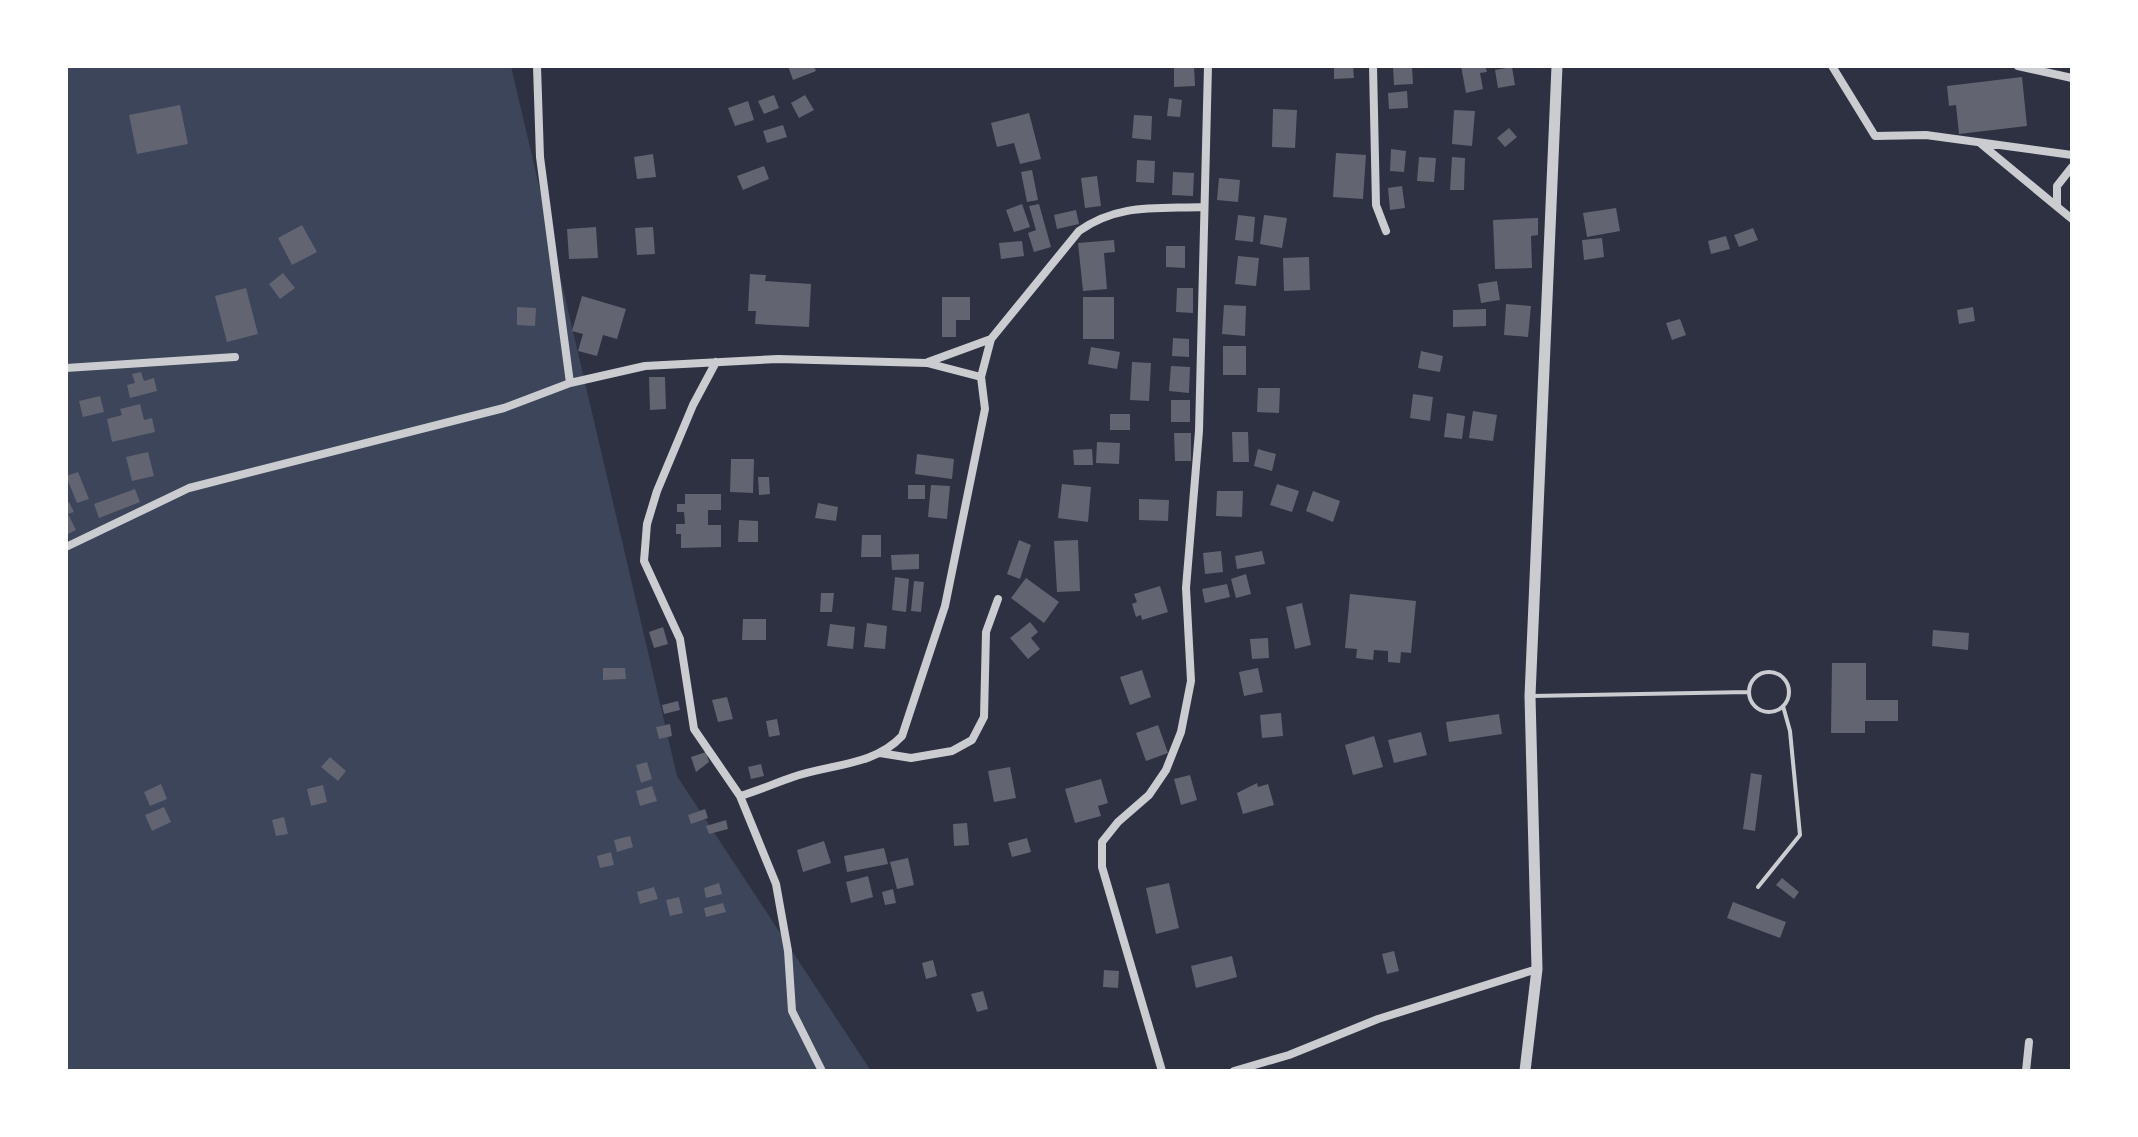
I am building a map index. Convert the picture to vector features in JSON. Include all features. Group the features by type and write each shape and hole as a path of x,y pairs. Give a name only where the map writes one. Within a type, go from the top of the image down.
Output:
{"street":[{"path":"537,66 540,157 570,383"},
{"path":"1162,1071 1102,867 1102,842 1118,822 1149,795 1166,770 1181,732 1191,681 1186,588 1199,431 1208,66"},
{"path":"1373,66 1376,205 1386,231"},
{"path":"1525,1071 1537,969 1530,696 1557,66"},
{"path":"1832,66 1875,136 1926,135 2072,155"},
{"path":"2018,66 2072,78"},
{"path":"1979,143 2072,219"},
{"path":"2058,207 2057,186 2072,167"},
{"path":"740,796 879,753 902,736 945,606 985,409 981,377 991,339 1079,231 1096,219 1118,210 1204,207"},
{"path":"927,363 991,339"},
{"path":"66,368 235,357"},
{"path":"66,547 189,488 504,408 570,383 645,366 778,359 927,363 981,377"},
{"path":"716,362 693,405 657,491 647,524 644,561 680,639 694,729 740,796 776,884 788,951 792,1011 822,1071"},
{"path":"879,753 911,758 952,751 972,740 984,717 986,632 998,599"},
{"path":"1234,1071 1289,1055 1378,1019 1537,969"},
{"path":"2026,1071 2029,1042"}],"lane":[{"path":"1749,692 1758,675 1768,671 1778,674 1789,691 1783,706 1790,731 1800,835 1758,887"},
{"path":"1530,696 1749,692"},
{"path":"1749,692 1759,709 1769,712 1783,706"}],"shaded area":[{"path":"66,66 511,66 677,776 871,1071 66,1071"}],"building":[{"path":"788,66 814,66 816,71 793,80"},
{"path":"1174,66 1194,66 1195,86 1174,87"},
{"path":"1334,66 1353,66 1354,78 1334,79"},
{"path":"1393,66 1412,66 1413,84 1394,85"},
{"path":"1461,66 1485,66 1487,72 1480,73 1483,89 1466,93"},
{"path":"1512,67 1515,85 1498,88 1495,70"},
{"path":"2022,77 2027,126 1959,134 1956,105 1949,106 1947,86"},
{"path":"1407,91 1408,108 1389,109 1388,93"},
{"path":"774,95 779,108 764,114 758,101"},
{"path":"805,95 814,110 799,118 791,103"},
{"path":"1169,98 1182,100 1180,117 1167,116"},
{"path":"748,101 754,120 735,126 728,108"},
{"path":"180,105 188,144 137,154 129,115"},
{"path":"1273,109 1297,110 1295,148 1272,147"},
{"path":"1454,110 1475,111 1472,146 1452,144"},
{"path":"1029,113 1041,159 1020,164 1014,143 997,147 991,123"},
{"path":"1134,115 1152,116 1151,140 1132,138"},
{"path":"783,125 787,137 767,143 763,131"},
{"path":"1509,128 1517,137 1505,147 1497,138"},
{"path":"1391,149 1406,151 1404,172 1390,171"},
{"path":"1336,153 1366,155 1363,199 1333,197"},
{"path":"653,154 656,177 637,179 634,157"},
{"path":"1419,157 1436,158 1434,182 1417,181"},
{"path":"1452,157 1465,158 1464,190 1450,190"},
{"path":"1137,160 1155,161 1154,183 1136,182"},
{"path":"764,166 769,179 743,190 737,176"},
{"path":"1032,170 1038,200 1027,202 1021,172"},
{"path":"1173,172 1194,173 1193,196 1172,195"},
{"path":"1097,176 1101,206 1085,208 1081,178"},
{"path":"1219,178 1240,180 1238,202 1217,200"},
{"path":"1402,186 1405,208 1390,210 1388,188"},
{"path":"1022,204 1030,227 1014,232 1006,210"},
{"path":"1039,204 1051,247 1034,252 1028,233 1036,230 1029,206"},
{"path":"1616,208 1620,231 1587,237 1583,213"},
{"path":"1076,210 1079,224 1057,229 1054,215"},
{"path":"1238,215 1255,217 1253,242 1235,240"},
{"path":"1264,215 1287,218 1282,248 1260,244"},
{"path":"1538,218 1538,235 1531,236 1532,268 1495,269 1493,220"},
{"path":"302,225 317,252 292,265 278,238"},
{"path":"596,227 598,258 569,259 567,229"},
{"path":"653,227 655,254 637,255 635,228"},
{"path":"1753,228 1758,240 1739,247 1734,235"},
{"path":"1726,236 1730,249 1711,254 1708,241"},
{"path":"1602,238 1604,257 1584,260 1582,240"},
{"path":"1114,240 1115,252 1104,253 1107,289 1083,291 1078,243"},
{"path":"1022,241 1024,256 1001,259 999,243"},
{"path":"1166,246 1185,246 1185,268 1166,267"},
{"path":"1238,256 1259,258 1256,286 1235,284"},
{"path":"1309,257 1310,290 1284,291 1283,258"},
{"path":"283,273 295,288 280,299 269,284"},
{"path":"750,274 766,275 765,281 811,284 809,327 755,324 756,311 748,311"},
{"path":"1497,281 1500,300 1481,303 1478,284"},
{"path":"246,288 258,334 227,342 215,296"},
{"path":"1177,288 1193,288 1193,313 1176,312"},
{"path":"582,296 626,309 617,339 603,335 597,356 578,351 583,334 572,331"},
{"path":"942,297 970,297 970,320 956,320 956,337 942,337"},
{"path":"1083,297 1114,297 1114,339 1083,339"},
{"path":"1506,304 1531,306 1528,337 1504,335"},
{"path":"1224,305 1246,306 1245,336 1222,334"},
{"path":"517,307 536,308 535,326 517,325"},
{"path":"1973,307 1975,321 1959,324 1957,310"},
{"path":"1486,309 1486,326 1453,327 1453,310"},
{"path":"1680,319 1686,335 1672,340 1666,323"},
{"path":"1173,338 1189,339 1189,357 1172,356"},
{"path":"1223,346 1246,346 1246,375 1223,375"},
{"path":"1091,347 1120,352 1117,369 1088,364"},
{"path":"1421,351 1443,356 1440,372 1418,368"},
{"path":"1132,362 1151,363 1149,401 1130,400"},
{"path":"1171,366 1190,367 1189,393 1169,391"},
{"path":"141,372 144,381 154,378 157,391 130,398 127,385 135,383 132,374"},
{"path":"649,377 665,377 666,409 650,410"},
{"path":"1258,388 1280,388 1279,413 1257,412"},
{"path":"1413,394 1433,397 1430,421 1410,418"},
{"path":"100,396 104,412 83,417 79,401"},
{"path":"1171,400 1190,400 1190,422 1171,422"},
{"path":"140,404 144,420 152,418 155,432 112,442 107,419 122,415 120,409"},
{"path":"1473,411 1497,415 1493,441 1469,438"},
{"path":"1447,413 1465,416 1462,439 1444,437"},
{"path":"1110,414 1130,414 1130,430 1110,430"},
{"path":"1232,432 1248,432 1249,462 1233,462"},
{"path":"1174,433 1191,433 1191,461 1175,461"},
{"path":"1097,442 1120,443 1119,464 1096,463"},
{"path":"1092,449 1093,465 1074,465 1073,450"},
{"path":"1258,449 1276,454 1272,471 1254,466"},
{"path":"148,452 154,476 132,481 126,457"},
{"path":"917,454 954,459 952,479 915,474"},
{"path":"731,459 754,459 753,493 730,492"},
{"path":"78,472 89,499 77,503 66,476"},
{"path":"758,477 769,477 770,494 759,495"},
{"path":"1062,484 1091,487 1088,522 1058,518"},
{"path":"1277,484 1299,491 1292,512 1270,505"},
{"path":"908,485 925,485 925,499 908,499"},
{"path":"931,485 950,486 947,519 928,517"},
{"path":"135,489 140,502 99,518 94,504"},
{"path":"1217,491 1243,491 1242,517 1216,516"},
{"path":"1313,491 1340,501 1333,522 1306,511"},
{"path":"685,494 721,494 721,510 708,510 708,525 721,525 721,547 681,548 681,534 676,534 676,524 685,524 684,512 677,512 677,504 685,504"},
{"path":"1139,499 1169,500 1168,521 1139,520"},
{"path":"69,502 74,512 68,514 76,530 66,535 66,503"},
{"path":"818,503 838,507 836,521 815,518"},
{"path":"739,520 758,521 758,542 738,542"},
{"path":"862,535 881,535 881,557 861,557"},
{"path":"1019,540 1031,545 1020,579 1007,574"},
{"path":"1078,540 1080,591 1057,592 1054,541"},
{"path":"1221,551 1223,572 1205,574 1203,553"},
{"path":"1262,551 1265,564 1237,569 1235,556"},
{"path":"919,554 919,569 892,570 891,555"},
{"path":"1246,574 1251,594 1236,598 1231,579"},
{"path":"895,577 909,579 906,612 892,610"},
{"path":"1026,578 1059,602 1044,623 1011,598"},
{"path":"914,581 924,582 921,612 911,611"},
{"path":"1227,584 1230,597 1205,603 1202,589"},
{"path":"1160,586 1168,612 1142,620 1141,615 1136,617 1132,604 1137,602 1134,594"},
{"path":"821,593 834,593 832,612 820,612"},
{"path":"1350,594 1416,601 1411,653 1401,652 1400,663 1388,662 1388,651 1374,650 1373,660 1356,658 1357,649 1345,648"},
{"path":"1302,603 1311,645 1295,649 1286,607"},
{"path":"743,619 766,619 766,640 742,640"},
{"path":"1030,622 1038,632 1031,638 1040,649 1028,659 1010,638"},
{"path":"867,623 887,626 885,649 864,647"},
{"path":"830,624 855,627 853,649 827,646"},
{"path":"663,627 668,644 654,648 649,632"},
{"path":"1933,630 1969,633 1968,650 1932,646"},
{"path":"1268,638 1269,658 1252,659 1250,639"},
{"path":"1832,663 1866,663 1866,700 1898,700 1898,721 1865,721 1865,733 1831,733"},
{"path":"603,668 625,668 626,679 603,680"},
{"path":"1258,668 1263,692 1244,696 1239,672"},
{"path":"1142,670 1151,697 1130,705 1120,677"},
{"path":"727,697 733,719 718,722 712,700"},
{"path":"678,701 680,710 664,714 662,705"},
{"path":"1281,713 1283,736 1262,738 1260,715"},
{"path":"1499,714 1502,734 1449,742 1446,722"},
{"path":"777,719 780,735 769,737 766,721"},
{"path":"670,724 672,736 659,739 656,727"},
{"path":"1158,725 1168,753 1146,761 1136,733"},
{"path":"1421,732 1427,755 1394,763 1388,740"},
{"path":"1374,736 1383,767 1353,775 1345,745"},
{"path":"706,752 709,762 696,772 691,757"},
{"path":"330,757 346,771 338,781 321,767"},
{"path":"647,762 652,779 641,783 636,765"},
{"path":"761,764 764,776 751,779 748,767"},
{"path":"1010,767 1016,798 994,802 988,771"},
{"path":"1751,773 1762,775 1755,831 1743,829"},
{"path":"1190,775 1197,800 1181,805 1174,779"},
{"path":"1101,779 1108,803 1098,806 1101,816 1075,823 1065,789"},
{"path":"1257,783 1258,787 1268,784 1274,805 1243,814 1237,793"},
{"path":"161,784 167,799 150,806 144,792"},
{"path":"323,785 327,802 311,806 307,789"},
{"path":"652,786 657,801 640,806 636,791"},
{"path":"164,807 171,822 152,831 145,815"},
{"path":"705,809 708,818 691,824 688,815"},
{"path":"284,817 288,834 276,836 272,820"},
{"path":"726,820 728,829 709,834 706,826"},
{"path":"967,823 969,845 954,846 953,824"},
{"path":"630,836 633,847 617,852 614,840"},
{"path":"1027,838 1031,852 1012,857 1008,843"},
{"path":"824,841 831,863 803,872 797,850"},
{"path":"884,848 888,864 847,872 844,856"},
{"path":"611,852 614,865 600,868 597,856"},
{"path":"908,858 914,885 897,889 890,862"},
{"path":"868,876 873,897 851,903 846,882"},
{"path":"1782,878 1799,892 1794,899 1776,885"},
{"path":"719,883 722,894 706,898 704,888"},
{"path":"1169,883 1179,928 1156,934 1146,888"},
{"path":"654,887 658,899 640,904 637,892"},
{"path":"893,889 896,903 885,905 882,892"},
{"path":"679,897 683,913 670,916 666,900"},
{"path":"1733,902 1786,922 1780,938 1727,918"},
{"path":"723,903 726,912 706,917 704,908"},
{"path":"1394,951 1399,971 1387,974 1382,954"},
{"path":"1232,956 1237,977 1196,988 1191,966"},
{"path":"933,960 937,976 926,979 922,963"},
{"path":"1104,970 1119,971 1118,988 1103,987"},
{"path":"983,991 988,1009 977,1012 971,994"}]}
